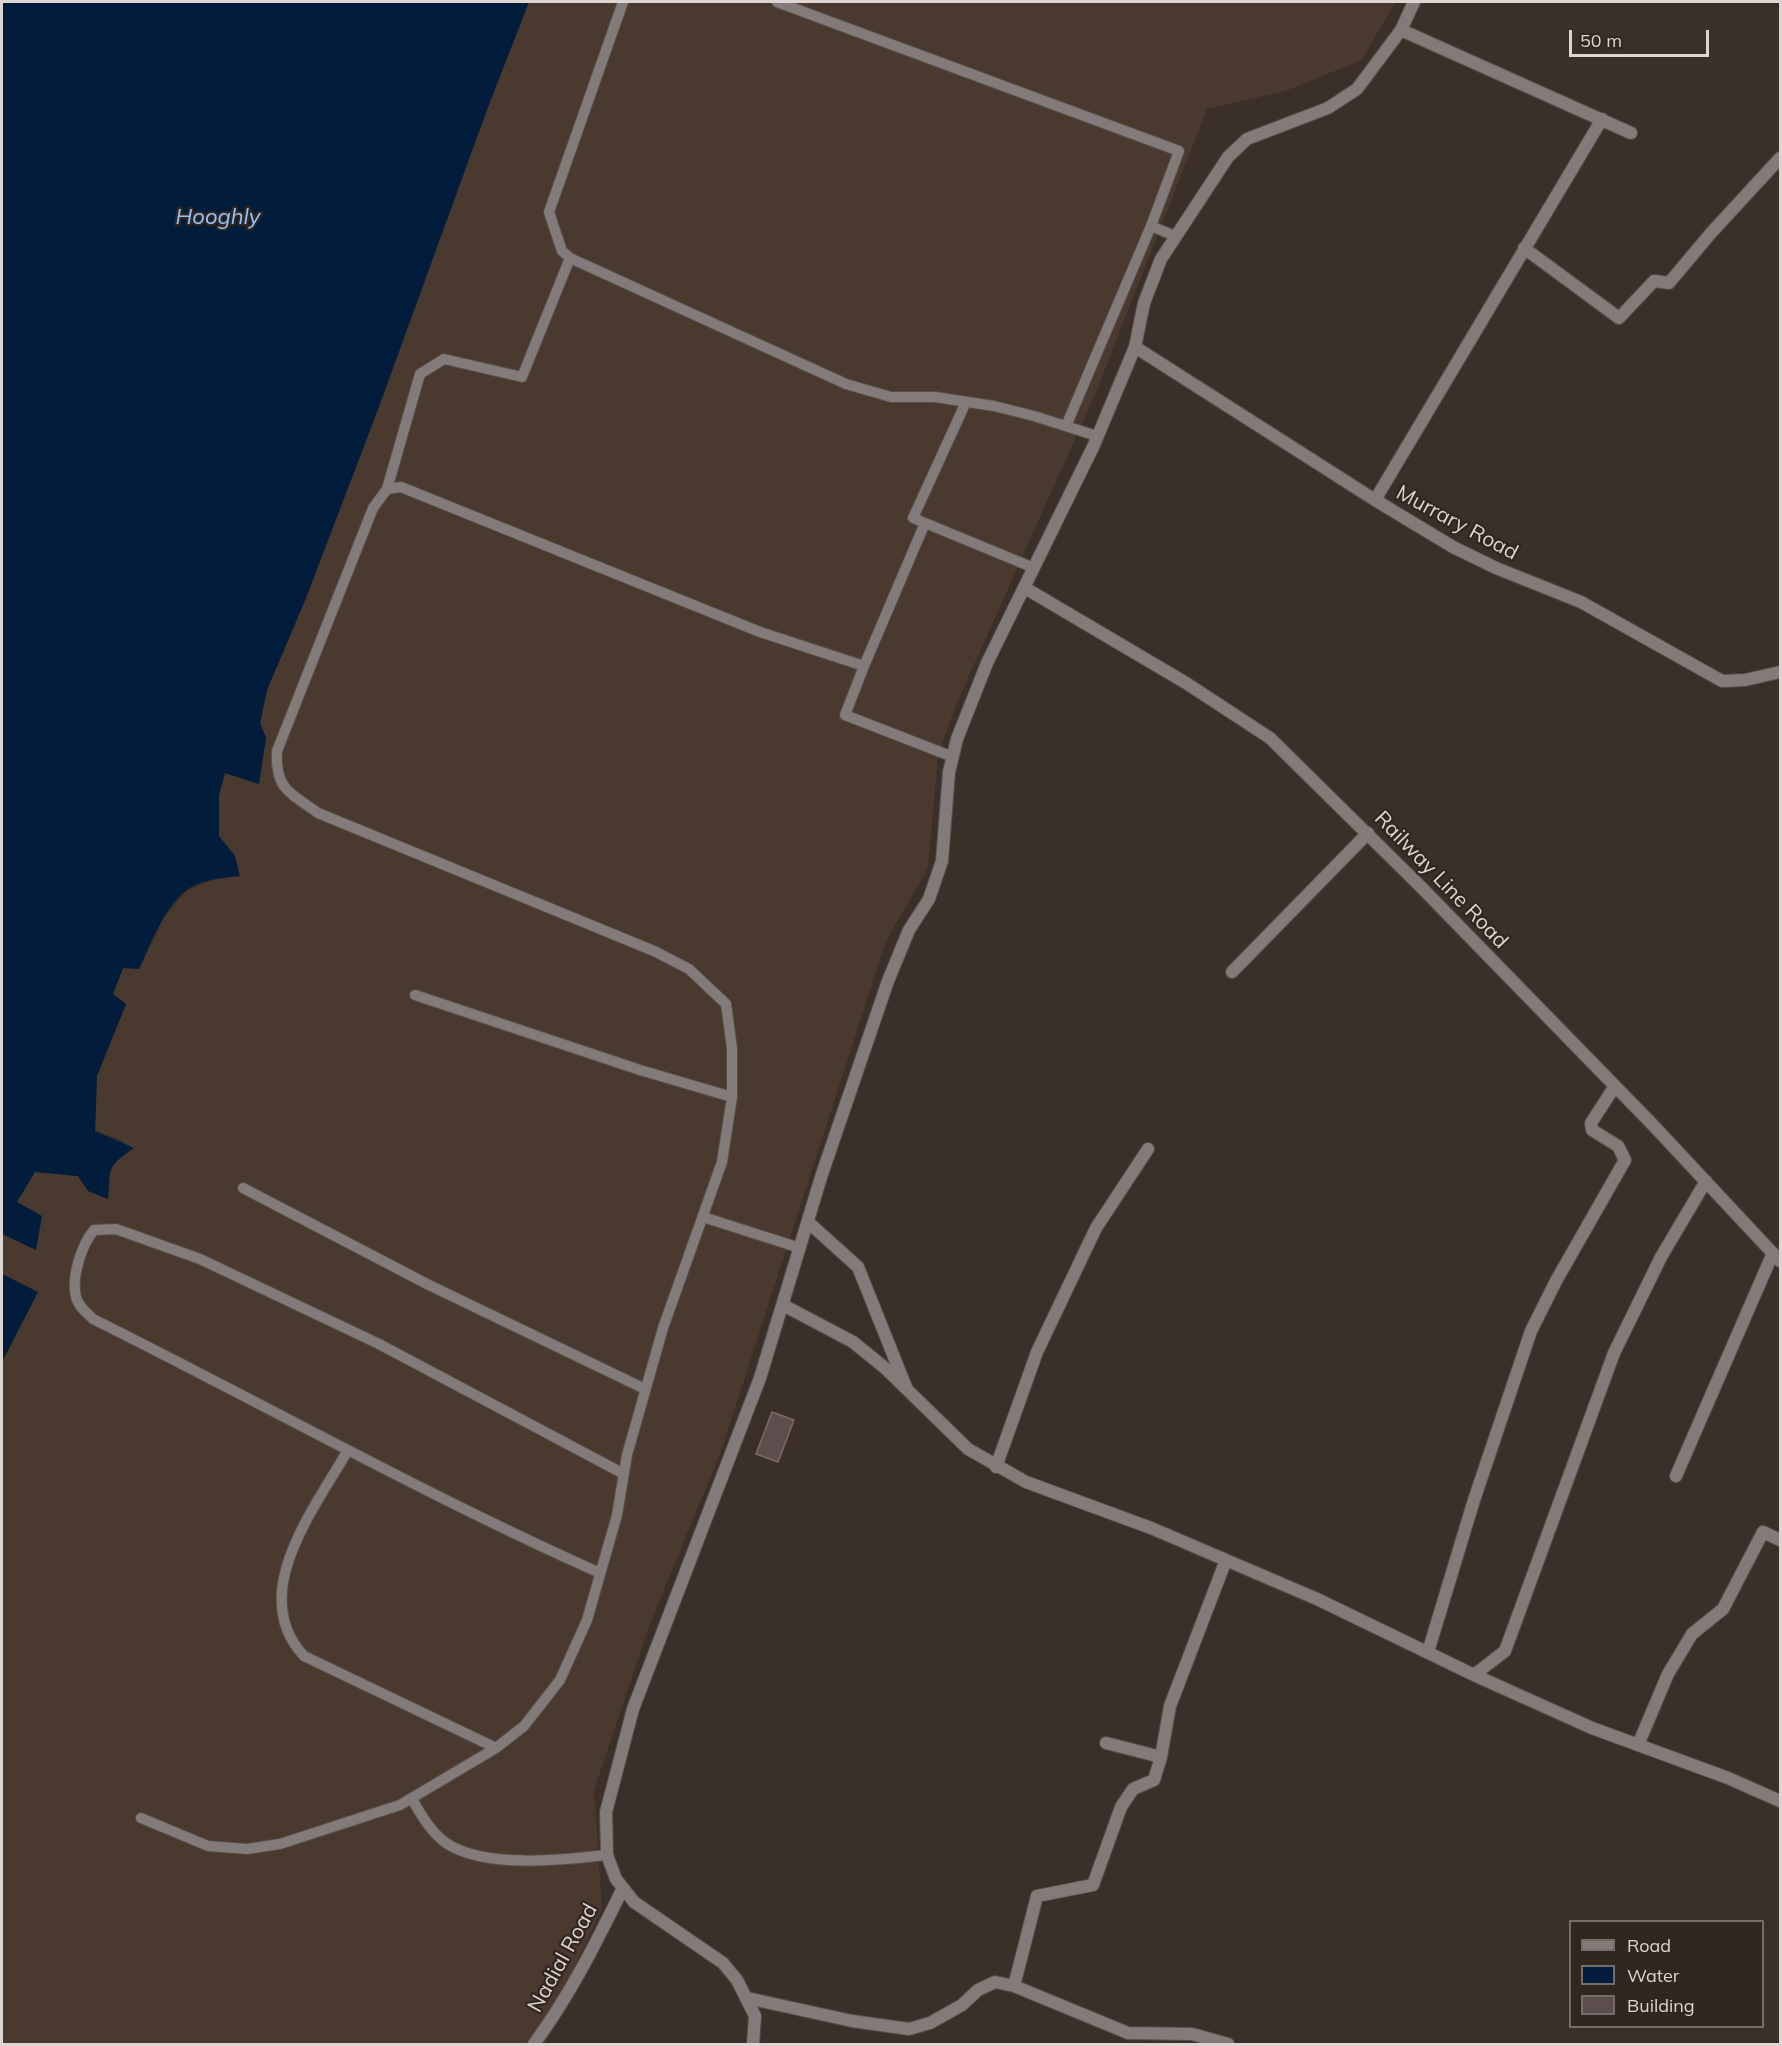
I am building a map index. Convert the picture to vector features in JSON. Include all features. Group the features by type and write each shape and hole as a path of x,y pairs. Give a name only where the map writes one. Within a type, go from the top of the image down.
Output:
{"street":[{"path":"753,2044 755,2016 747,1998 723,1963 634,1902 616,1879 607,1855 606,1812 633,1709 760,1378 808,1222 888,981 909,930 929,899 942,861 952,757 957,739 987,663 1097,436 1135,347 1144,303 1161,259 1228,157 1247,139 1328,108 1357,89 1401,30 1414,2"},
{"path":"1401,30 1602,118 1631,133"},
{"path":"1374,500 1602,118"},
{"path":"1524,248 1619,318 1653,281 1669,284 1711,233 1780,158"},
{"name":"Murrary Road","path":"1135,347 1374,500 1488,564 1600,612 1722,681 1745,680 1780,672"},
{"name":"Railway Line Road","path":"1025,588 1176,677 1262,732 1368,833 1615,1086 1777,1257"},
{"path":"1232,972 1368,833"},
{"path":"1428,1652 1474,1500 1531,1331 1556,1281 1625,1160 1618,1146 1592,1130 1591,1123 1615,1086"},
{"path":"996,1467 1037,1352 1096,1228 1148,1149"},
{"path":"1473,1675 1505,1651 1614,1353 1661,1257 1706,1181"},
{"path":"808,1222 858,1267 909,1394"},
{"path":"1676,1476 1777,1257"},
{"path":"783,1305 853,1342 885,1368 949,1433 996,1467 1026,1482 1151,1528 1227,1560 1592,1728 1780,1801"},
{"path":"1638,1745 1668,1674 1692,1634 1723,1609 1763,1532 1780,1540"},
{"path":"1014,1986 1037,1896 1093,1885 1121,1807 1133,1789 1154,1780 1170,1706 1227,1560"},
{"path":"1106,1743 1161,1756"},
{"name":"Nadial Road","path":"534,2044 558,2013 581,1973 623,1888"},
{"path":"747,1998 852,2021 909,2030 930,2023 962,2005 978,1990 995,1982 1014,1986 1128,2033 1192,2034 1228,2044"}],"lane":[{"path":"623,2 549,212 561,251 570,258 846,384 891,397 935,398 966,402 1034,416 1097,436"},
{"path":"777,2 1179,151 1151,226 1066,426"},
{"path":"1151,226 1175,236"},
{"path":"141,1818 208,1846 248,1849 280,1844 412,1799 496,1748 524,1726 560,1680 587,1620 617,1515 624,1474 645,1389 663,1328 722,1162 732,1097 732,1048 726,1004 689,969 654,951 318,813 280,782 276,771 277,751 373,508 387,489 420,374 444,358 522,377 570,258"},
{"path":"966,402 913,518 1034,568"},
{"path":"387,489 401,487 760,632 864,666"},
{"path":"925,523 845,714 952,757"},
{"path":"415,995 640,1070 732,1097"},
{"path":"243,1188 426,1284 645,1389"},
{"path":"703,1217 800,1248"},
{"path":"600,1573 540,1546 93,1319 76,1298 75,1291 76,1275 88,1238 94,1230 116,1229 200,1259 379,1344 624,1474"},
{"path":"348,1449 291,1551 283,1583 281,1604 284,1624 291,1642 304,1656 496,1748"},
{"path":"412,1799 427,1824 446,1843 483,1856 528,1862 607,1855"}],"shaded area":[{"path":"529,2 1395,2 1362,60 1285,91 1207,109 1096,392 956,705 938,755 928,868 886,941 721,1451 648,1629 594,1790 602,1908 562,1994 528,2044 2,2044 2,1362 38,1292 2,1274 2,1234 36,1249 17,1202 35,1172 78,1176 88,1191 109,1198 110,1171 113,1163 133,1148 117,1138 95,1131 97,1076 126,1004 113,994 123,968 139,969 164,918 187,890 218,878 235,856 219,836 219,795 226,773 259,784 266,738 260,723 267,690 306,598 377,412 488,107"}],"water":[{"name":"Hooghly","path":"2,2 529,2 488,107 377,412 306,598 267,690 260,723 266,738 259,784 225,773 219,795 219,836 235,856 240,876 199,883 187,890 164,916 139,969 123,968 113,994 126,1004 97,1076 95,1131 134,1148 114,1164 110,1174 108,1199 88,1191 78,1176 35,1172 17,1202 42,1216 36,1250 2,1234"},
{"path":"2,1274 38,1292 2,1362"}],"building":[{"path":"772,1412 794,1420 778,1462 756,1454"}]}
